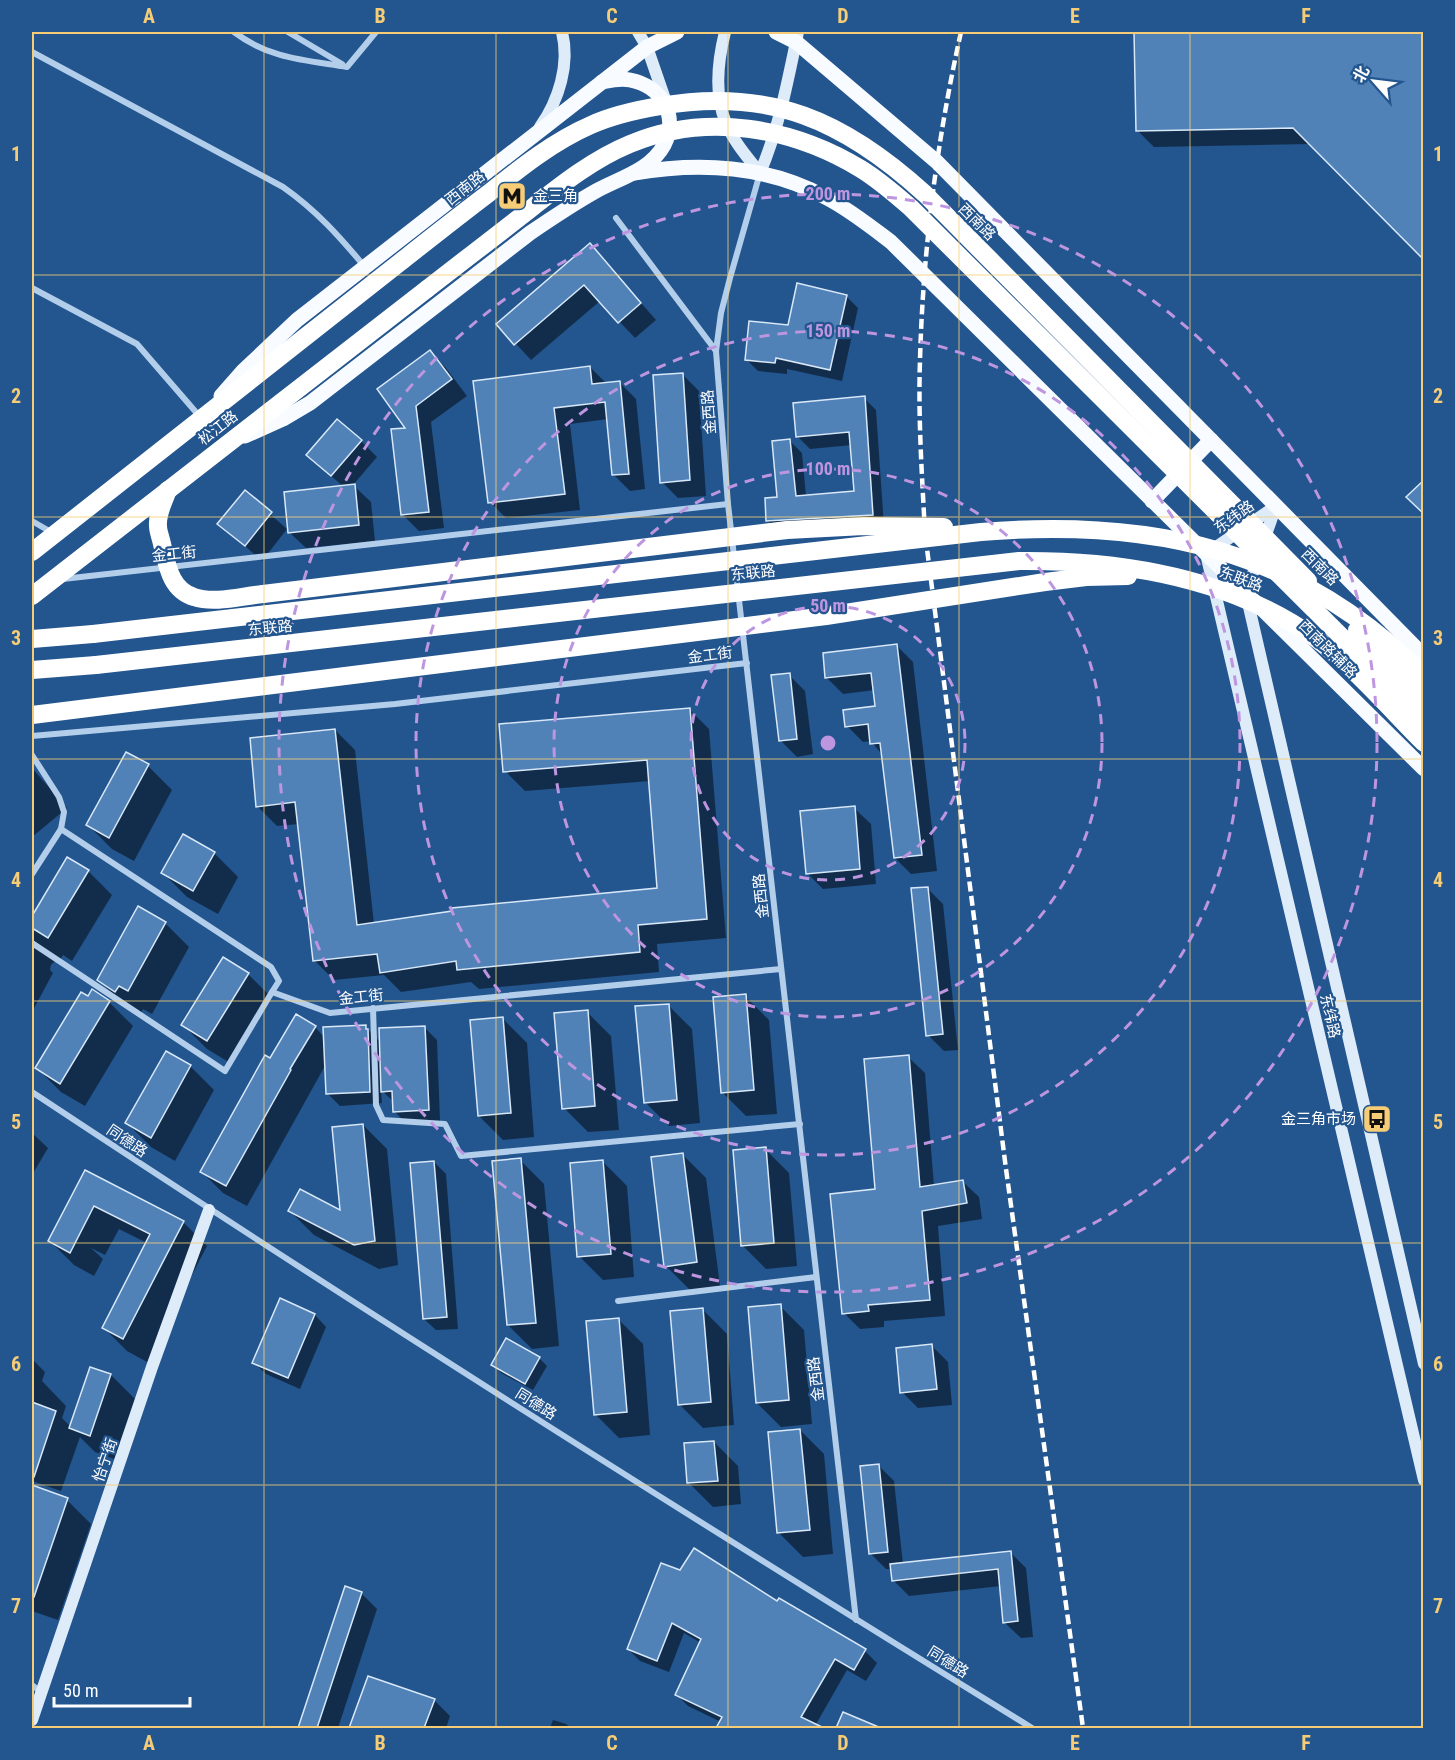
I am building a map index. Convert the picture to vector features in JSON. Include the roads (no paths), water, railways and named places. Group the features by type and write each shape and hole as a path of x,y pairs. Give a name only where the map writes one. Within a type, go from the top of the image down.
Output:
{"highway":[{"name":"西南路","path":"403,260 518,169 555,144 590,125 618,114 672,104 728,100 779,108 836,128 866,146 925,194 1424,697"},
{"name":"松江路","path":"32,596 570,178 629,144 659,134 691,128 721,126 778,134 835,155 862,170 911,208 1424,719"},
{"name":"松江路","path":"32,552 403,260"},
{"path":"168,490 161,507 158,525 171,578 178,588 191,597 209,600 787,530 864,526 1030,528"},
{"name":"东联路","path":"32,639 1030,528 1081,528 1127,531 1171,538 1246,560 1282,574 1313,589 1349,613 1378,634 1424,676"},
{"name":"东联路","path":"32,670 96,665 1019,561 1061,560 1139,568 1177,577 1253,601 1316,639 1345,664 1424,743"},
{"path":"32,715 826,616 1076,578 1177,577"}],"main road":[{"path":"533,136 550,112 559,91 564,64 562,32"},
{"path":"225,446 283,419 310,403 530,233 591,194 634,173 651,161 663,147 669,130 669,111 647,47 638,32"},
{"path":"202,418 243,371 297,320 664,32"},
{"path":"647,47 677,32"},
{"path":"725,32 720,52 719,88 725,122 739,147 760,173"},
{"name":"西南路","path":"776,32 797,37 937,162 1276,506"},
{"path":"760,173 782,112 797,37"},
{"path":"603,82 617,79 646,85 669,111"},
{"path":"634,173 692,166 726,167 760,173 794,183 826,197 859,217 891,242 1206,554"},
{"path":"1152,501 1211,440"},
{"path":"1276,506 1424,656"},
{"name":"东纬路","path":"1276,506 1206,554 1424,1480"},
{"name":"东纬路","path":"1276,506 1246,594 1424,1364"},
{"name":"西南路辅路","path":"1206,554 1424,769"},
{"name":"怡宁街","path":"32,1720 36,1689 208,1210"}],"street":[{"path":"234,32 248,43 276,55 347,67"},
{"path":"288,32 347,67"},
{"path":"347,67 376,32"},
{"path":"32,52 283,187 309,205 365,267"},
{"name":"金西路","path":"760,173 727,290 716,351 728,504 856,1620"},
{"path":"616,218 716,351"},
{"path":"32,288 137,344 202,418"},
{"name":"金工街","path":"52,580 728,504"},
{"path":"32,521 54,534"},
{"name":"金工街","path":"32,736 395,704 747,663"},
{"path":"32,755 60,797 64,812 61,829 32,874"},
{"path":"32,943 225,1071 279,981 271,967 61,829"},
{"name":"金工街","path":"272,992 330,1013 781,969"},
{"path":"373,1008 376,1106 383,1120 445,1124 461,1156 800,1124"},
{"name":"同德路","path":"32,1092 208,1210 434,1354 1031,1728"},
{"path":"618,1301 816,1276"}],"railway":[{"path":"961,32 938,154 924,277 920,403 925,533 1006,1169 1083,1728"}],"place":[{"name":"金三角","path":"512,196"},
{"name":"金三角市场","path":"1377,1119"}]}
